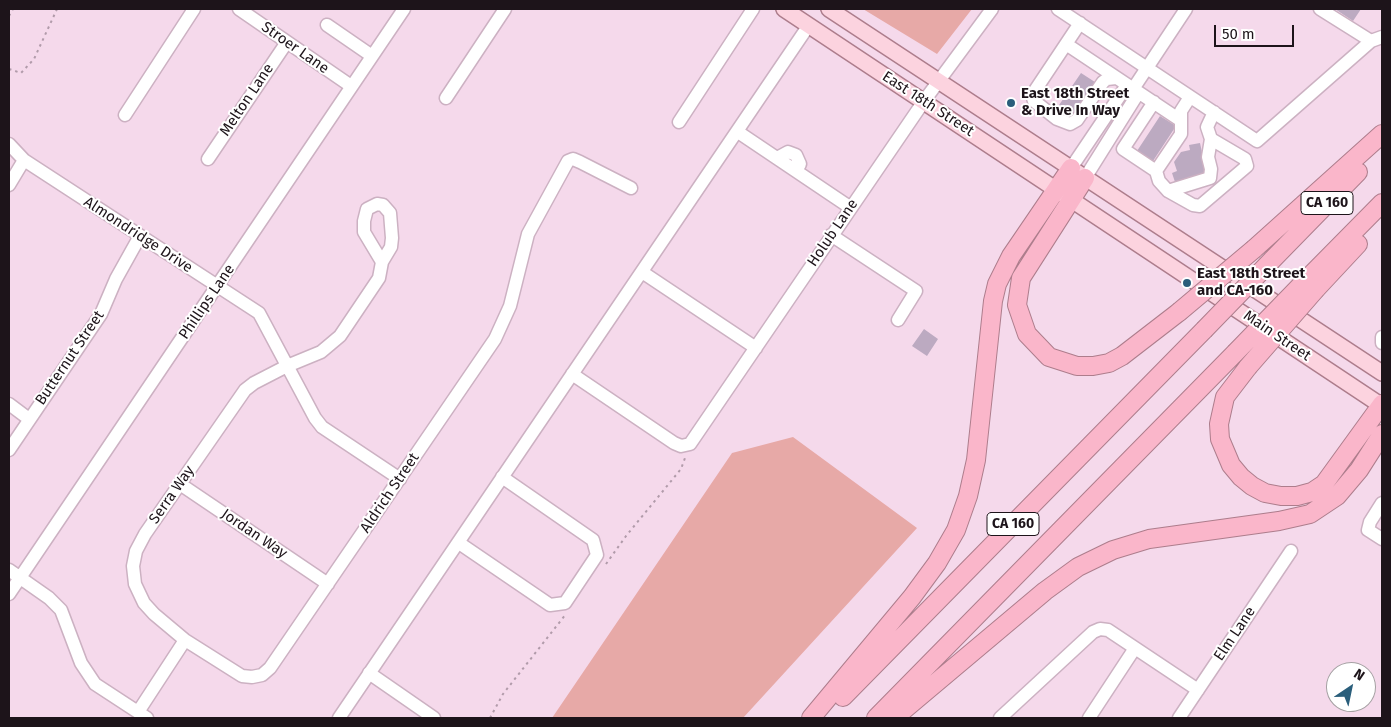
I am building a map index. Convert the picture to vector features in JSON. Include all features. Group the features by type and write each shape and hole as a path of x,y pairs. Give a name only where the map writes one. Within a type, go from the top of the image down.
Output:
{"highway":[{"path":"1078,173 1072,200 1021,278 1018,305 1027,334 1049,357 1077,366 1093,366 1109,363 1137,346 1254,249 1382,134"},
{"name":"CA 160","path":"822,718 1204,330 1382,146"},
{"path":"810,718 912,597 937,563 956,530 968,496 976,460 993,301 997,284 1011,256 1057,189 1078,173"},
{"name":"CA 160","path":"876,718 1235,353 1310,286 1382,203"},
{"path":"1382,218 1310,286 1225,397 1219,418 1220,439 1224,453 1236,471 1252,486 1281,496 1297,496 1312,492 1334,474 1382,405"},
{"path":"894,718 1045,591 1078,567 1113,550 1149,539 1279,521 1310,514 1325,506 1342,490 1382,434"}],"main road":[{"name":"East 18th Street","path":"784,9 1072,200"},
{"name":"East 18th Street","path":"829,9 940,80 1078,173"},
{"name":"Main Street","path":"1078,173 1382,373"},
{"name":"Main Street","path":"1072,200 1382,405"}],"street":[{"path":"125,115 194,9"},
{"name":"Stroer Lane","path":"239,9 352,86"},
{"name":"Phillips Lane","path":"9,594 404,9"},
{"path":"446,98 505,9"},
{"path":"679,122 753,9"},
{"name":"Holub Lane","path":"572,374 674,444 682,446 690,444 924,101 992,9"},
{"path":"1058,9 1257,141 1377,39 1320,9"},
{"path":"1133,89 1186,9"},
{"path":"1080,24 1032,96 1042,108 1057,119 1070,124 1077,120 1103,82 1107,79 1116,78"},
{"path":"327,25 372,56"},
{"path":"339,718 809,25"},
{"name":"Melton Lane","path":"208,159 287,42"},
{"path":"1066,44 1180,120"},
{"path":"1078,173 1125,88 1133,89"},
{"path":"1156,171 1180,134 1181,111 1190,97"},
{"path":"1154,102 1123,149 1156,171 1159,181 1168,191 1200,206 1247,166 1245,159 1211,138"},
{"path":"1168,191 1210,178 1211,169 1208,156 1211,138 1207,126 1214,112"},
{"path":"738,132 851,208"},
{"name":"Almondridge Drive","path":"9,144 24,160 259,313 315,418 322,427 400,479"},
{"name":"Aldrich Street","path":"185,640 242,676 262,675 270,668 400,479 503,324 533,222 568,161 574,159 631,188"},
{"path":"9,185 24,160"},
{"path":"831,235 916,291 898,320"},
{"name":"Butternut Street","path":"9,450 101,314 116,279 140,236"},
{"name":"Serra Way","path":"185,640 154,614 144,602 135,584 133,566 136,551 145,534 245,390 287,366 321,352 340,336 379,278 382,262"},
{"path":"642,272 756,348"},
{"path":"1382,337 1382,343"},
{"path":"9,404 29,419"},
{"path":"459,543 550,605 564,603 597,555 592,540 502,477"},
{"name":"Jordan Way","path":"180,484 328,584"},
{"path":"1382,503 1370,522 1368,530 1382,539"},
{"name":"Elm Lane","path":"1179,718 1291,551"},
{"path":"9,570 49,598 61,610 81,663 95,684 143,715 185,640"},
{"path":"1000,718 1093,632 1100,629 1108,630 1198,690"},
{"path":"1089,718 1136,648"},
{"path":"369,673 434,718"}],"path":[{"path":"9,16 12,9"},
{"path":"9,69 21,73 34,59 57,9"}],"shaded area":[{"path":"863,9 972,9 937,54"},
{"path":"793,437 917,528 743,718 552,718 732,453"}],"building":[{"path":"1335,9 1361,9 1353,21"},
{"path":"1081,73 1098,84 1075,120 1057,108"},
{"path":"1160,116 1176,126 1153,161 1137,151"},
{"path":"1200,143 1207,176 1175,182 1172,173 1177,171 1174,162 1181,152 1190,150 1189,145"},
{"path":"924,329 938,339 927,356 912,346"}],"place":[{"name":"East 18th Street & Drive In Way","path":"1011,103"},
{"name":"East 18th Street and CA-160","path":"1187,283"}]}
